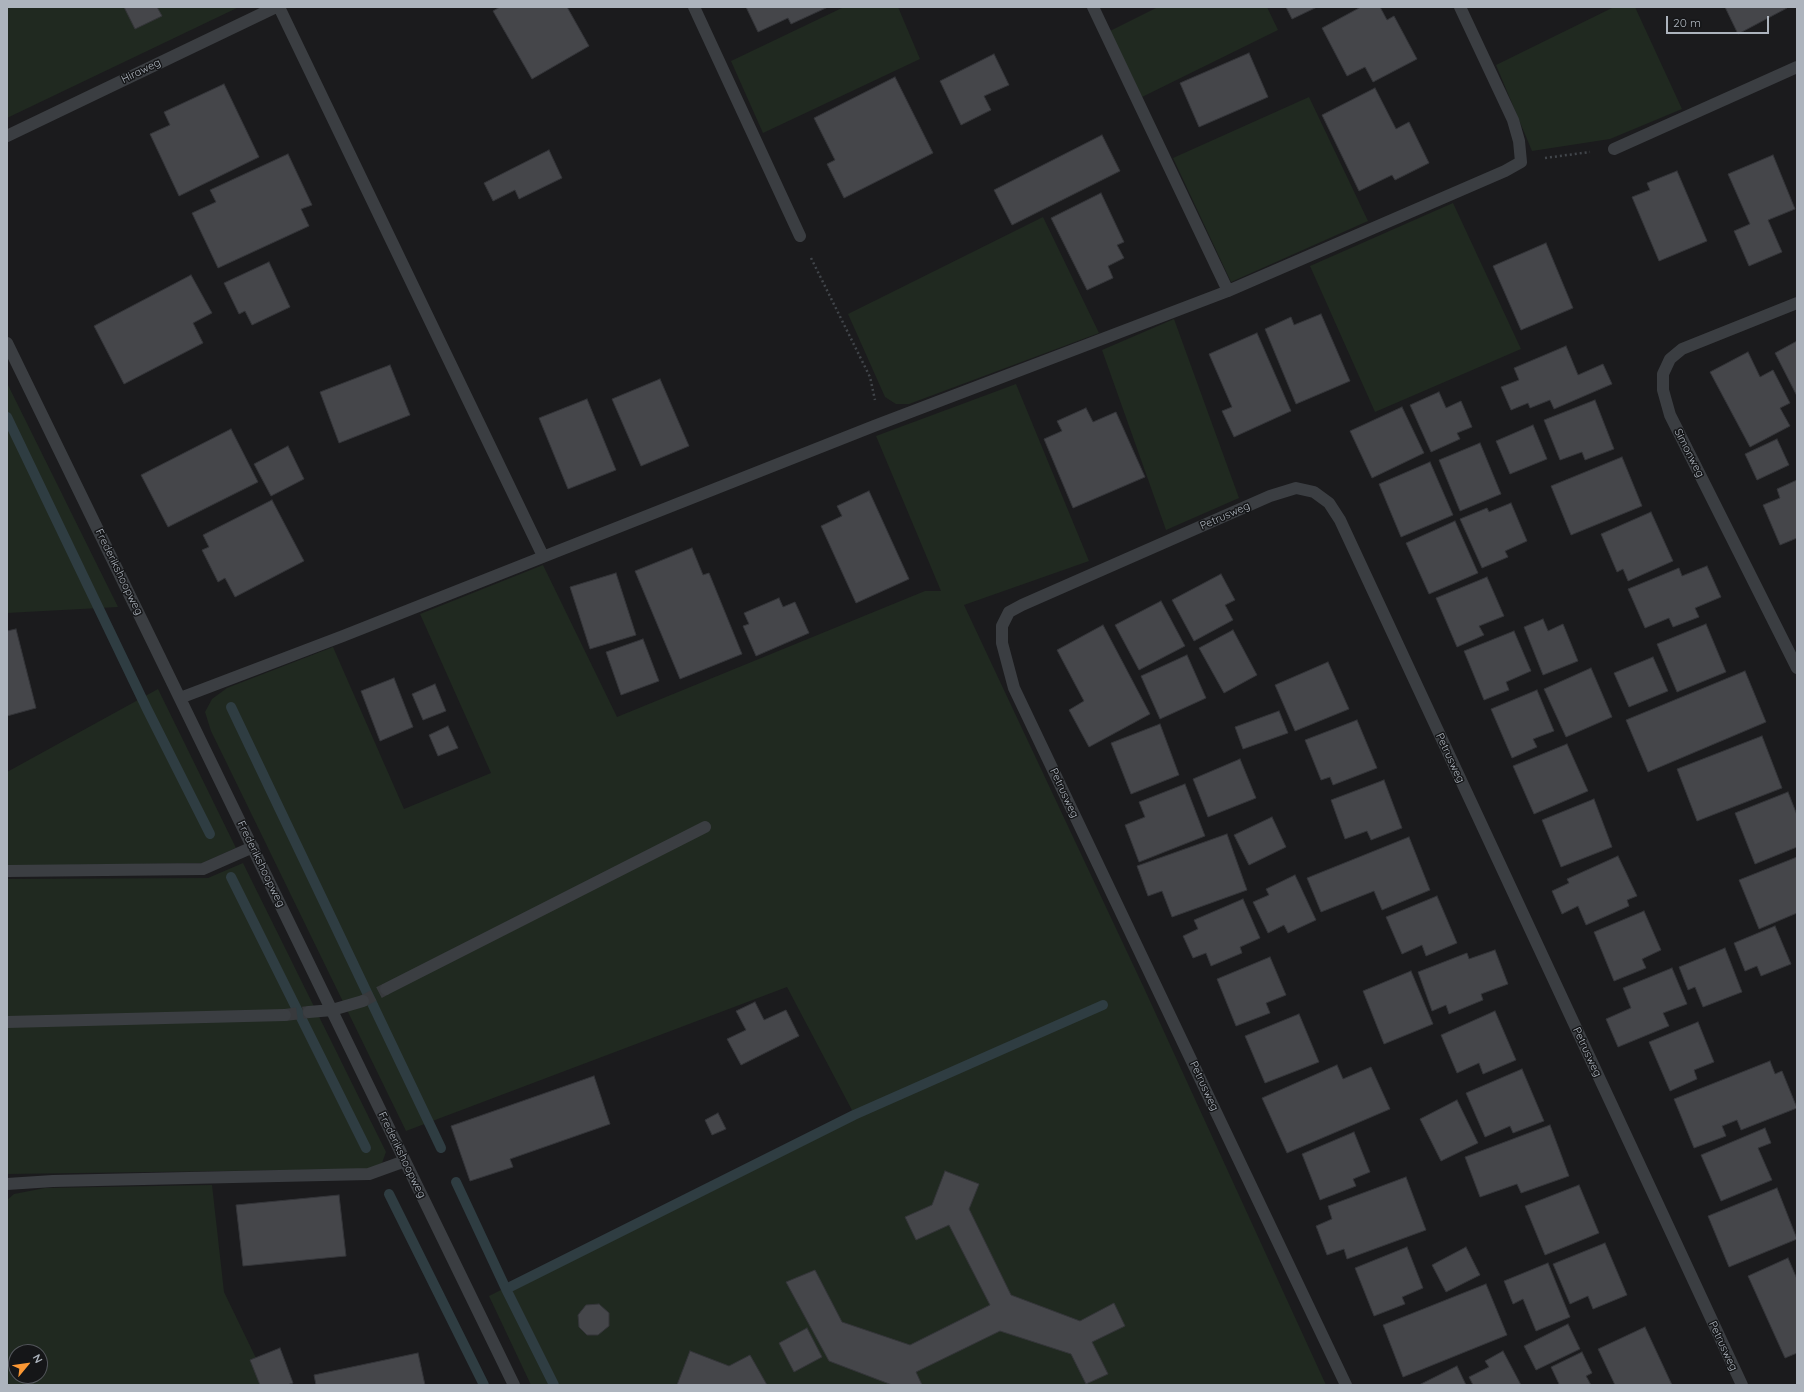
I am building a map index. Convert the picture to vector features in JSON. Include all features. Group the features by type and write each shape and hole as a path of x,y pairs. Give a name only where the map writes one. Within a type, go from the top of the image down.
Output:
{"street":[{"name":"Hiraweg","path":"7,136 277,7"},
{"path":"277,7 543,556"},
{"path":"694,7 800,236"},
{"path":"1093,7 1228,291"},
{"path":"180,698 343,636 874,426 1228,291 1505,172 1521,162 1519,141 1513,120 1460,7"},
{"path":"1614,149 1797,67"},
{"name":"Simonweg","path":"1797,302 1682,349 1670,359 1663,374 1663,390 1670,415 1797,668"},
{"name":"Frederikshoopweg","path":"7,342 514,1385"},
{"name":"Petrusweg","path":"1346,1385 1014,688 1002,643 1002,626 1009,612 1022,605 1270,496 1296,488 1314,492 1329,503 1340,520 1742,1385"},
{"path":"386,990 705,827"},
{"path":"7,871 203,869 253,847"},
{"path":"309,1012 332,1010 363,1001"},
{"path":"7,1022 285,1015"},
{"path":"7,1184 53,1181 369,1174 405,1161"}],"path":[{"path":"1521,162 1614,149"},
{"path":"800,236 870,377 875,396 874,426"}],"shaded area":[{"path":"7,7 239,7 7,118"},
{"path":"844,7 898,7 920,59 763,133 731,61"},
{"path":"1158,7 1267,7 1278,30 1142,97 1110,31"},
{"path":"1614,7 1635,7 1682,109 1610,139 1532,151 1496,65"},
{"path":"1309,97 1368,221 1231,282 1173,158"},
{"path":"1453,203 1521,349 1375,412 1310,266"},
{"path":"1043,217 1099,333 909,404 896,404 885,397 848,314"},
{"path":"1174,319 1239,498 1166,530 1102,350"},
{"path":"7,383 118,607 7,613"},
{"path":"1016,384 1089,561 964,605 1144,988 1326,1385 531,1385 489,1296 854,1114 787,987 406,1131 211,731 205,712 212,699 227,688 333,647 404,809 491,773 420,614 543,565 617,717 925,591 941,591 876,436"},
{"path":"158,689 236,848 202,863 7,866 7,772"},
{"path":"243,863 386,1152 382,1163 368,1169 7,1174 7,879 208,878"},
{"path":"212,1185 224,1292 269,1385 7,1385 7,1200 14,1194 45,1188"}],"building":[{"path":"124,7 157,7 162,16 135,29"},
{"path":"500,7 567,7 589,46 532,79 493,11"},
{"path":"746,7 828,7 791,24 788,18 758,32"},
{"path":"1286,7 1317,7 1292,19"},
{"path":"1361,7 1380,7 1387,20 1394,16 1417,59 1373,82 1365,67 1347,76 1322,28"},
{"path":"1725,7 1787,7 1787,8 1738,34"},
{"path":"1249,53 1268,97 1199,127 1180,83"},
{"path":"994,54 1009,85 984,96 991,110 961,125 940,81"},
{"path":"895,77 933,153 844,198 827,164 835,160 814,118"},
{"path":"224,84 259,157 179,196 150,134 170,125 164,112"},
{"path":"1375,88 1396,129 1409,122 1429,163 1395,180 1392,175 1359,191 1322,115"},
{"path":"1102,135 1120,171 1012,225 994,190"},
{"path":"549,150 562,178 519,199 515,190 493,201 484,183"},
{"path":"288,154 312,205 301,209 309,226 218,268 192,213 216,202 210,190"},
{"path":"1773,155 1795,209 1768,220 1782,252 1749,266 1734,231 1750,224 1728,174"},
{"path":"1677,171 1707,241 1659,261 1632,197 1650,190 1647,183"},
{"path":"1101,193 1124,242 1117,245 1124,258 1108,266 1113,278 1087,290 1051,218"},
{"path":"1546,243 1573,308 1521,330 1493,266"},
{"path":"269,262 290,307 252,325 245,311 239,314 224,283"},
{"path":"191,275 212,313 193,323 203,343 124,384 94,326"},
{"path":"1321,314 1350,381 1296,404 1265,329 1291,317 1294,325"},
{"path":"1257,333 1291,411 1234,437 1222,411 1232,407 1209,354"},
{"path":"1797,341 1797,396 1775,353"},
{"path":"1566,346 1578,375 1603,364 1612,384 1554,409 1550,400 1530,408 1528,403 1511,410 1501,387 1519,380 1514,368"},
{"path":"1748,352 1760,377 1773,370 1790,403 1780,408 1790,426 1750,447 1710,372"},
{"path":"390,365 410,415 339,443 320,392"},
{"path":"660,379 689,446 641,466 612,399"},
{"path":"1439,392 1446,408 1461,401 1472,427 1457,433 1460,439 1431,452 1410,405"},
{"path":"587,399 616,470 568,489 539,418"},
{"path":"1595,400 1614,449 1585,460 1582,452 1560,460 1544,420"},
{"path":"1402,407 1424,453 1372,478 1350,431"},
{"path":"1086,408 1093,422 1116,412 1145,477 1073,508 1044,439 1062,431 1057,421"},
{"path":"1533,425 1547,459 1510,474 1496,441"},
{"path":"231,429 258,482 168,527 141,475"},
{"path":"1777,439 1789,465 1757,480 1745,454"},
{"path":"1480,443 1501,494 1460,511 1439,460"},
{"path":"288,446 304,479 271,496 254,464"},
{"path":"1622,457 1642,506 1571,535 1551,486"},
{"path":"1430,462 1453,515 1401,537 1379,484"},
{"path":"1797,480 1797,538 1780,545 1763,505 1780,498 1777,489"},
{"path":"869,491 909,579 856,603 821,526 842,516 837,506"},
{"path":"272,500 304,561 235,597 225,578 218,582 202,550 209,547 203,535"},
{"path":"1511,503 1527,541 1505,551 1508,557 1482,568 1460,519 1487,508 1489,512"},
{"path":"1651,512 1673,561 1628,581 1623,569 1617,572 1601,534"},
{"path":"1455,521 1478,573 1429,594 1406,543"},
{"path":"692,548 703,575 709,573 742,654 680,679 635,571"},
{"path":"1707,566 1721,597 1695,608 1699,617 1673,627 1669,618 1645,628 1628,589 1679,568 1682,576"},
{"path":"616,573 636,635 590,649 570,587"},
{"path":"1221,574 1235,600 1225,605 1233,620 1194,641 1172,600"},
{"path":"1487,577 1504,616 1479,626 1484,635 1457,647 1436,598"},
{"path":"779,598 783,607 795,602 809,633 756,656 743,626 749,624 744,613"},
{"path":"1161,601 1185,646 1139,670 1115,625"},
{"path":"1543,619 1548,631 1563,624 1578,661 1543,675 1524,627"},
{"path":"1706,624 1726,672 1677,692 1657,644"},
{"path":"1103,625 1150,714 1089,747 1069,710 1084,701 1057,650"},
{"path":"16,629 36,708 7,716 7,631"},
{"path":"1233,630 1257,675 1224,693 1199,648"},
{"path":"1514,631 1531,671 1506,682 1509,690 1484,700 1464,651"},
{"path":"643,639 659,681 621,695 606,652"},
{"path":"1187,655 1206,698 1160,719 1141,676"},
{"path":"1653,657 1668,691 1629,707 1614,673"},
{"path":"1328,662 1349,709 1295,731 1275,685"},
{"path":"1591,668 1612,717 1566,737 1544,689"},
{"path":"1745,671 1766,722 1648,772 1626,720"},
{"path":"394,678 413,727 380,741 361,691"},
{"path":"435,684 446,711 423,720 412,694"},
{"path":"1537,690 1554,731 1533,739 1537,747 1512,758 1491,709"},
{"path":"1279,711 1288,733 1243,749 1235,727"},
{"path":"1357,720 1377,768 1333,785 1330,777 1321,780 1305,740"},
{"path":"1160,724 1179,775 1131,794 1111,743"},
{"path":"448,726 458,748 438,756 429,735"},
{"path":"1762,736 1782,788 1697,821 1677,769"},
{"path":"1567,744 1588,791 1534,814 1513,766"},
{"path":"1240,759 1256,798 1208,817 1193,779"},
{"path":"1384,780 1402,828 1371,840 1367,831 1345,839 1331,800"},
{"path":"1185,784 1205,836 1139,862 1125,825 1145,817 1139,802"},
{"path":"1788,792 1797,815 1797,847 1755,864 1735,813"},
{"path":"1594,799 1612,847 1561,867 1542,820"},
{"path":"1272,817 1286,847 1249,865 1234,835"},
{"path":"1227,834 1247,890 1172,917 1162,891 1148,896 1137,866"},
{"path":"1409,837 1430,890 1382,910 1374,891 1321,912 1307,878"},
{"path":"1618,856 1637,896 1627,900 1629,906 1586,925 1578,906 1562,914 1552,891 1569,883 1567,879"},
{"path":"1797,857 1797,913 1759,929 1739,880"},
{"path":"1295,875 1316,920 1288,933 1284,925 1268,933 1253,902 1269,895 1266,889"},
{"path":"1437,896 1457,943 1426,956 1422,945 1402,954 1386,917"},
{"path":"1243,899 1260,938 1240,947 1242,953 1211,966 1206,953 1193,958 1183,936 1198,929 1194,920"},
{"path":"1644,911 1661,950 1642,959 1646,968 1614,981 1594,932"},
{"path":"1775,926 1791,964 1761,976 1757,966 1745,971 1734,943"},
{"path":"1725,948 1742,992 1703,1007 1695,987 1688,990 1679,967"},
{"path":"1495,950 1508,984 1481,994 1483,1000 1449,1014 1446,1005 1432,1011 1418,972 1467,953 1469,959"},
{"path":"1270,957 1286,995 1266,1003 1270,1013 1236,1026 1217,979"},
{"path":"1672,968 1687,1004 1663,1013 1669,1026 1618,1047 1606,1019 1631,1008 1623,988"},
{"path":"1411,971 1433,1024 1384,1044 1363,991"},
{"path":"755,1002 764,1020 786,1010 799,1036 741,1065 727,1039 746,1030 736,1011"},
{"path":"1495,1011 1516,1060 1483,1074 1479,1063 1457,1073 1441,1035"},
{"path":"1299,1014 1319,1062 1265,1083 1245,1036"},
{"path":"1698,1022 1714,1062 1694,1070 1697,1079 1670,1091 1649,1042"},
{"path":"1770,1061 1775,1074 1782,1071 1797,1108 1741,1130 1737,1120 1722,1126 1726,1136 1694,1148 1674,1099"},
{"path":"1337,1065 1343,1079 1371,1067 1390,1109 1287,1153 1262,1098"},
{"path":"1522,1069 1544,1121 1513,1133 1510,1126 1485,1137 1466,1093"},
{"path":"594,1076 610,1124 510,1159 513,1167 470,1181 451,1126"},
{"path":"1457,1100 1478,1143 1441,1161 1420,1119"},
{"path":"718,1113 726,1129 712,1135 705,1120"},
{"path":"1550,1125 1569,1176 1521,1193 1517,1184 1480,1197 1465,1157"},
{"path":"1765,1128 1771,1143 1758,1148 1772,1180 1721,1201 1701,1155"},
{"path":"1354,1132 1370,1172 1353,1179 1356,1186 1320,1200 1302,1154"},
{"path":"945,1171 979,1184 969,1209 1011,1295 1080,1321 1114,1303 1125,1326 1092,1342 1108,1374 1086,1384 1071,1354 1000,1331 916,1372 922,1385 892,1385 829,1361 786,1282 815,1270 842,1322 910,1345 990,1305 949,1225 916,1240 905,1217 932,1205"},
{"path":"1406,1177 1426,1230 1347,1259 1344,1249 1327,1255 1316,1226 1332,1219 1328,1206"},
{"path":"1579,1185 1599,1233 1545,1255 1525,1206"},
{"path":"1777,1188 1797,1239 1729,1267 1708,1216"},
{"path":"339,1195 346,1256 243,1266 236,1205"},
{"path":"1605,1243 1627,1295 1593,1309 1588,1296 1570,1304 1553,1264"},
{"path":"1407,1247 1423,1288 1402,1297 1405,1304 1374,1316 1355,1268"},
{"path":"1466,1247 1480,1275 1446,1292 1432,1265"},
{"path":"1788,1258 1797,1279 1797,1353 1785,1358 1748,1276"},
{"path":"1548,1263 1570,1317 1536,1331 1523,1299 1513,1304 1504,1281"},
{"path":"1486,1284 1507,1335 1403,1377 1383,1325"},
{"path":"599,1304 609,1313 609,1326 598,1335 587,1335 579,1327 578,1315 586,1305"},
{"path":"1568,1324 1580,1349 1536,1370 1524,1346"},
{"path":"1645,1327 1672,1385 1615,1385 1598,1349"},
{"path":"807,1328 822,1357 794,1372 779,1343"},
{"path":"280,1348 293,1383 287,1385 260,1385 250,1360"},
{"path":"690,1351 729,1366 750,1355 767,1385 677,1385"},
{"path":"1503,1351 1521,1385 1473,1385 1469,1377 1489,1367 1485,1361"},
{"path":"1582,1352 1592,1373 1586,1376 1591,1385 1558,1385 1559,1384 1551,1367"},
{"path":"418,1353 425,1385 316,1385 314,1375"},
{"path":"1457,1366 1466,1385 1419,1385"}],"waterway":[{"path":"7,417 147,709 210,834"},
{"path":"231,707 441,1148"},
{"path":"231,877 366,1148"},
{"path":"506,1289 854,1115 1103,1005"},
{"path":"456,1182 506,1289 554,1385"},
{"path":"389,1194 484,1385"}],"tunnel":[{"path":"363,1001 386,989"},
{"path":"285,1015 309,1012"}]}
